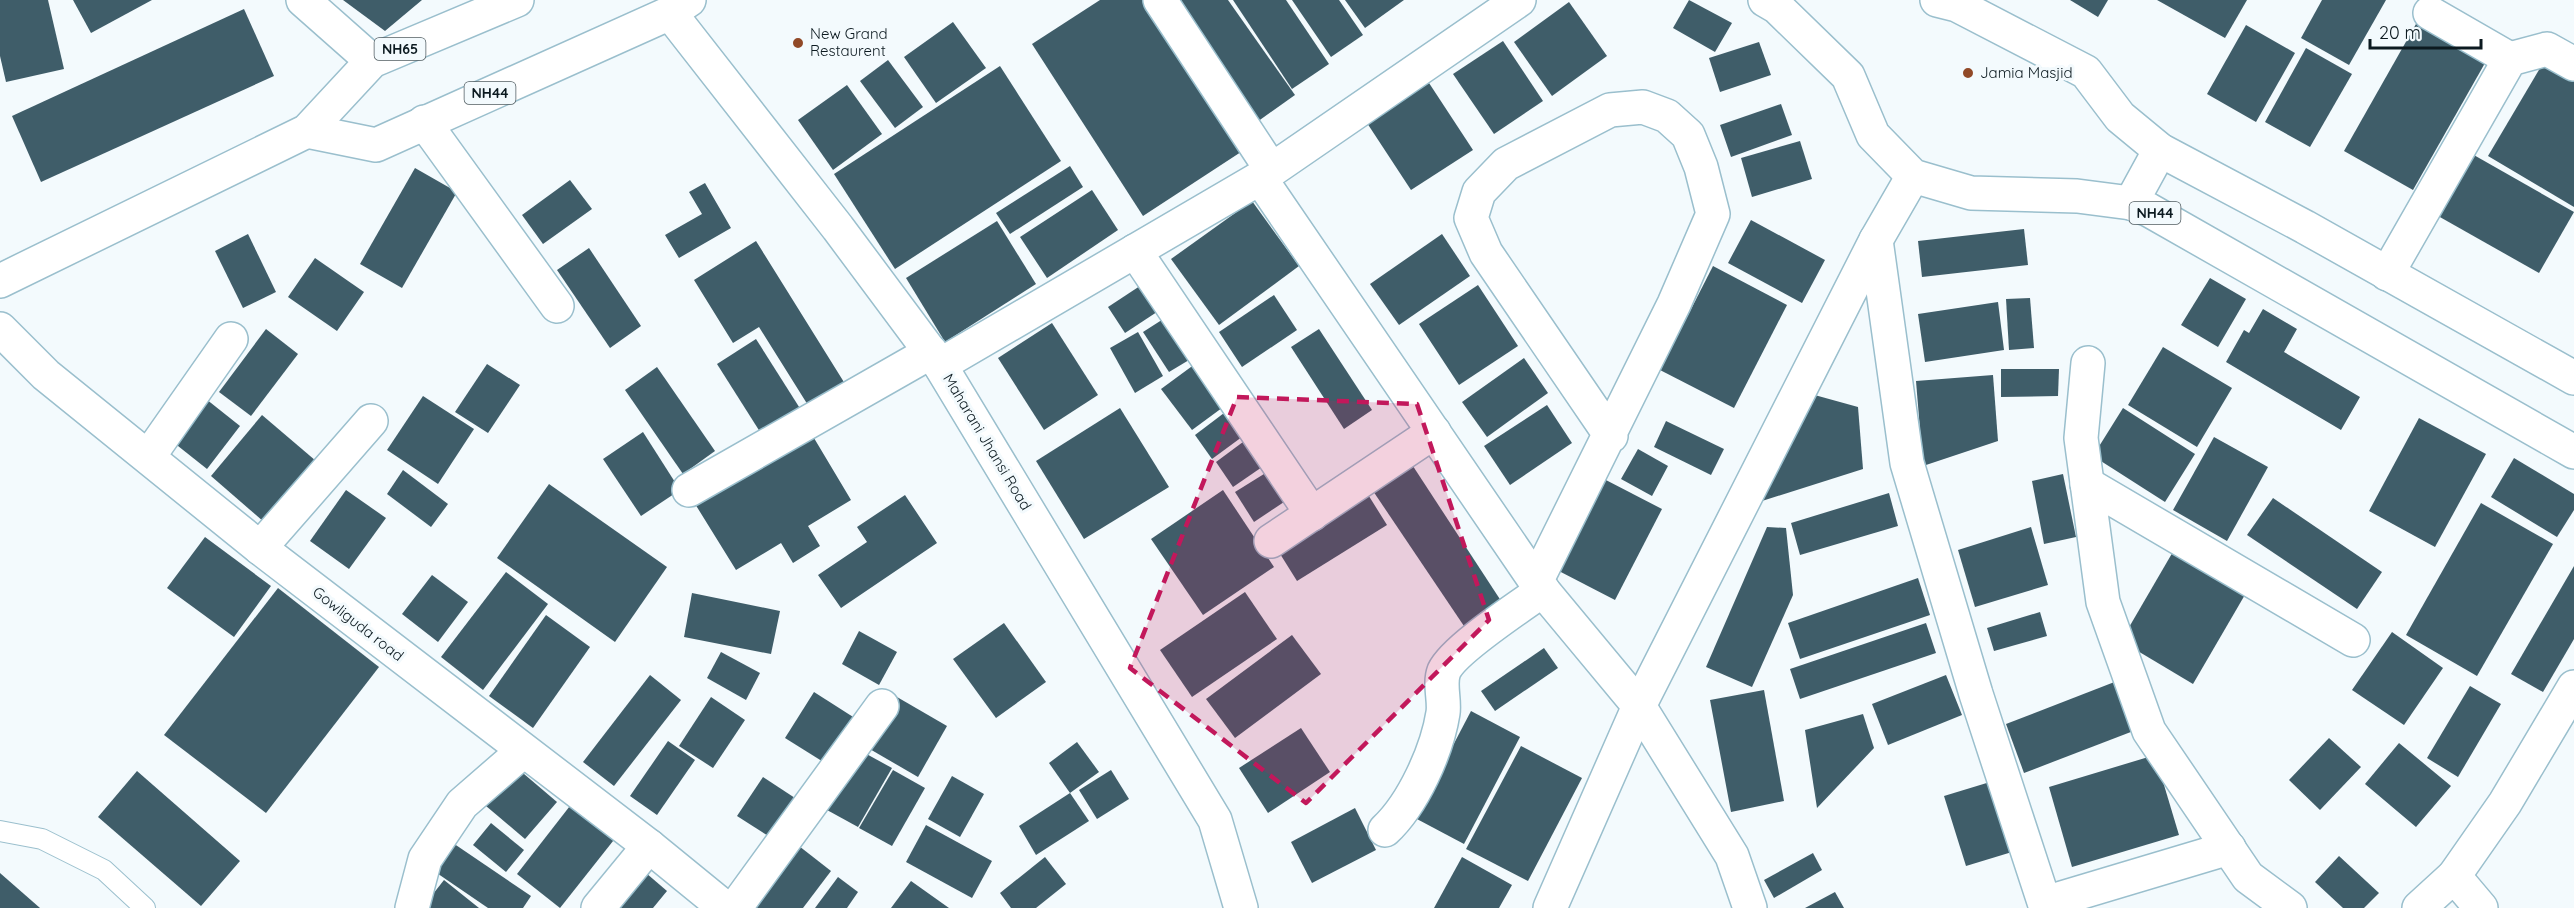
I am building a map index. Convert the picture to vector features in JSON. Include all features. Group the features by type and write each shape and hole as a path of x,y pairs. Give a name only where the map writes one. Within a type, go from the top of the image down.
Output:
{"main road":[{"path":"303,0 372,61"},
{"name":"NH65","path":"307,131 372,61 517,0"},
{"path":"1160,0 1265,173 1434,432 1540,586 1639,706 1732,856 1750,908"},
{"path":"689,490 1136,251 1265,173 1519,0"},
{"name":"NH44","path":"1765,0 1777,7 1848,76 1873,135 1913,176 1971,193 2077,196 2131,202 2574,452"},
{"path":"1937,0 1957,5 2085,72 2120,117 2160,150 2574,378"},
{"name":"NH44","path":"307,131 376,145 680,7"},
{"name":"Maharani Jhansi Road","path":"680,7 838,228 935,358 1215,820 1241,908"},
{"path":"2430,13 2510,59 2547,49 2574,64"},
{"path":"2387,274 2510,59"},
{"path":"1384,830 1398,818 1425,768 1443,710 1444,672 1458,654 1540,586 1674,304 1713,214 1701,167 1688,135 1667,116 1643,107 1610,110 1506,164 1479,192 1471,219 1486,253 1611,436"},
{"path":"424,122 557,306"},
{"path":"0,281 307,131"},
{"name":"NH44","path":"2131,202 2160,150"},
{"path":"1550,908 1639,706 1876,240 1913,176"},
{"path":"1876,240 1906,463 1976,694 2045,905 2229,848"},
{"path":"1136,251 1312,514"},
{"name":"Gowliguda road","path":"0,329 46,375 260,548 650,846 721,906"},
{"path":"149,456 231,339"},
{"path":"2088,363 2081,438 2103,602 2149,731 2248,877 2290,908"},
{"path":"260,548 371,421"},
{"path":"1271,541 1434,432"},
{"path":"2087,484 2353,640"},
{"path":"2419,908 2454,876 2505,803 2574,687"},
{"path":"721,906 882,706"},
{"path":"412,908 425,859 462,804 523,751"},
{"path":"598,908 650,846"},
{"path":"2454,876 2481,908"}],"lane":[{"path":"0,831 42,839 104,870 145,908"}],"highlighted area":[{"path":"1237,397 1417,404 1489,620 1306,803 1130,668"}],"building":[{"path":"0,0 48,0 64,69 6,82 0,56"},
{"path":"73,0 152,0 91,33"},
{"path":"343,0 422,0 385,31"},
{"path":"1100,0 1147,0 1244,150 1143,216 1032,44"},
{"path":"1172,0 1228,0 1295,95 1257,122"},
{"path":"1233,0 1286,0 1329,64 1292,89"},
{"path":"1292,0 1339,0 1363,35 1331,57"},
{"path":"1345,0 1404,0 1365,28"},
{"path":"1689,0 1732,23 1715,52 1673,28"},
{"path":"2070,0 2108,0 2098,17"},
{"path":"2157,0 2247,0 2225,38"},
{"path":"2322,0 2386,0 2349,65 2301,38"},
{"path":"1569,2 1607,56 1552,96 1514,42"},
{"path":"244,9 274,76 41,182 12,116"},
{"path":"2420,17 2489,56 2413,190 2344,151"},
{"path":"953,22 986,68 936,103 904,57"},
{"path":"2246,25 2295,53 2256,122 2207,94"},
{"path":"1503,41 1543,101 1494,134 1453,74"},
{"path":"1759,42 1771,75 1720,92 1709,58"},
{"path":"2306,48 2352,74 2310,147 2265,122"},
{"path":"888,60 923,107 895,128 860,81"},
{"path":"2543,63 2574,81 2574,207 2488,156"},
{"path":"1000,66 1061,161 895,269 834,174"},
{"path":"1429,83 1473,150 1411,190 1367,123"},
{"path":"847,85 882,134 833,170 798,120"},
{"path":"1781,104 1792,135 1731,157 1720,125"},
{"path":"1800,141 1812,179 1752,197 1741,158"},
{"path":"2465,150 2574,212 2539,273 2431,212"},
{"path":"1070,166 1083,187 1010,234 996,213"},
{"path":"415,168 457,192 402,288 360,264"},
{"path":"570,180 592,209 543,244 522,215"},
{"path":"705,183 731,228 679,258 665,235 702,214 689,192"},
{"path":"1092,190 1118,230 1047,278 1020,237"},
{"path":"1252,201 1299,266 1219,325 1171,259"},
{"path":"1751,220 1825,260 1802,303 1728,263"},
{"path":"997,221 1036,284 945,342 906,278"},
{"path":"2024,229 2028,265 1922,277 1918,241"},
{"path":"248,234 276,292 243,308 215,251"},
{"path":"1442,234 1470,276 1399,325 1370,284"},
{"path":"756,241 847,387 811,410 759,327 733,343 694,280"},
{"path":"589,248 641,326 610,348 557,270"},
{"path":"315,258 364,292 337,331 288,297"},
{"path":"1713,266 1787,305 1734,408 1660,370"},
{"path":"2210,278 2246,299 2218,347 2181,325"},
{"path":"1146,282 1163,308 1125,333 1108,307"},
{"path":"1478,285 1518,346 1459,385 1419,324"},
{"path":"1274,295 1297,330 1242,367 1219,332"},
{"path":"2030,298 2034,348 2009,350 2006,299"},
{"path":"1998,302 2004,350 1925,362 1918,314"},
{"path":"2263,309 2297,329 2284,352 2360,397 2341,430 2226,362 2244,330 2249,333"},
{"path":"1168,316 1194,357 1169,372 1143,332"},
{"path":"1052,323 1098,395 1044,430 998,358"},
{"path":"266,329 298,354 251,416 219,392"},
{"path":"1319,329 1372,410 1344,429 1291,347"},
{"path":"1138,332 1163,376 1135,393 1110,348"},
{"path":"756,339 801,410 762,435 717,364"},
{"path":"2163,347 2232,388 2197,447 2128,405"},
{"path":"1524,358 1548,393 1487,437 1462,402"},
{"path":"487,364 520,385 488,433 455,412"},
{"path":"1195,364 1226,405 1192,430 1161,389"},
{"path":"657,367 715,451 683,474 625,390"},
{"path":"2001,369 2059,369 2058,396 2001,397"},
{"path":"1993,375 1998,441 1923,466 1916,381"},
{"path":"1811,394 1858,407 1863,469 1762,501"},
{"path":"423,396 474,429 438,484 387,450"},
{"path":"206,399 240,426 207,469 173,442"},
{"path":"1547,405 1572,443 1510,485 1484,446"},
{"path":"1120,408 1169,487 1084,539 1036,461"},
{"path":"2123,408 2195,454 2165,502 2093,456"},
{"path":"1228,410 1246,434 1212,459 1195,435"},
{"path":"262,415 316,461 264,522 211,476"},
{"path":"2419,418 2486,454 2435,547 2369,511"},
{"path":"1666,421 1724,449 1711,475 1654,447"},
{"path":"808,428 851,500 808,526 820,546 793,563 781,543 736,570 692,499"},
{"path":"643,432 680,490 641,516 603,459"},
{"path":"2214,437 2268,467 2227,541 2173,510"},
{"path":"1247,439 1265,465 1233,487 1216,462"},
{"path":"1638,449 1668,466 1652,496 1621,479"},
{"path":"2514,458 2574,494 2574,510 2557,537 2491,497"},
{"path":"1409,460 1505,607 1468,632 1369,485"},
{"path":"1272,469 1290,498 1254,522 1235,492"},
{"path":"403,470 448,504 431,527 387,494"},
{"path":"2063,474 2076,537 2044,544 2032,481"},
{"path":"1602,478 1662,509 1615,600 1555,569"},
{"path":"549,484 667,567 615,642 497,558"},
{"path":"346,490 386,518 349,569 310,541"},
{"path":"1223,490 1274,567 1203,615 1151,539"},
{"path":"1367,493 1387,525 1297,581 1277,549"},
{"path":"1889,493 1898,526 1800,555 1791,523"},
{"path":"905,495 937,543 841,608 818,575 867,542 857,527"},
{"path":"2273,498 2382,572 2357,609 2247,535"},
{"path":"2481,503 2553,544 2477,676 2406,635"},
{"path":"1767,527 1786,528 1793,595 1752,687 1706,667"},
{"path":"2031,527 2048,585 1975,607 1958,550"},
{"path":"205,537 271,586 234,637 167,588"},
{"path":"2174,550 2246,593 2193,684 2121,641"},
{"path":"2574,566 2574,639 2543,692 2511,674"},
{"path":"506,572 548,604 483,690 441,657"},
{"path":"432,575 468,602 438,642 402,614"},
{"path":"1918,578 1930,615 1800,659 1788,623"},
{"path":"278,588 379,667 266,813 164,735"},
{"path":"1245,592 1277,639 1192,697 1160,650"},
{"path":"692,593 780,611 771,654 684,637"},
{"path":"2040,612 2047,636 1994,651 1987,628"},
{"path":"546,615 590,647 533,728 489,696"},
{"path":"1004,623 1046,682 996,718 953,659"},
{"path":"1926,623 1936,653 1800,699 1790,669"},
{"path":"859,631 897,652 879,685 842,664"},
{"path":"2392,632 2443,668 2404,725 2352,690"},
{"path":"1292,635 1321,674 1235,738 1206,699"},
{"path":"1544,648 1558,668 1495,711 1481,691"},
{"path":"721,652 760,673 746,700 707,678"},
{"path":"650,675 681,700 614,786 583,762"},
{"path":"1946,675 1962,715 1888,745 1872,704"},
{"path":"2117,681 2136,730 2024,773 2006,724"},
{"path":"2470,686 2501,704 2458,777 2427,758"},
{"path":"1764,690 1784,801 1731,812 1710,700"},
{"path":"814,692 861,722 833,768 785,738"},
{"path":"711,697 745,720 713,768 679,746"},
{"path":"897,697 947,726 918,777 868,748"},
{"path":"1471,711 1520,737 1464,844 1415,818"},
{"path":"1863,714 1874,748 1817,808 1805,730"},
{"path":"1301,728 1330,772 1268,813 1239,768"},
{"path":"2329,738 2361,767 2320,810 2289,780"},
{"path":"668,741 695,760 657,815 630,796"},
{"path":"1077,742 1099,772 1070,793 1049,763"},
{"path":"2399,743 2451,786 2416,827 2365,784"},
{"path":"1521,746 1582,778 1528,881 1466,849"},
{"path":"861,751 892,768 858,827 827,810"},
{"path":"2155,755 2179,835 2072,867 2049,787"},
{"path":"517,768 557,802 525,839 486,806"},
{"path":"893,770 925,788 892,846 859,828"},
{"path":"1111,770 1129,799 1097,819 1079,790"},
{"path":"137,771 240,861 201,906 98,817"},
{"path":"952,776 984,794 960,837 928,819"},
{"path":"763,777 798,800 773,839 737,816"},
{"path":"1990,782 2012,852 1966,866 1944,796"},
{"path":"1070,793 1089,821 1036,855 1019,826"},
{"path":"573,802 617,836 560,908 517,874"},
{"path":"1355,808 1376,850 1312,883 1291,842"},
{"path":"491,823 524,850 506,872 473,845"},
{"path":"926,825 992,861 972,898 906,862"},
{"path":"447,839 531,896 523,908 488,908 428,867"},
{"path":"799,846 831,871 803,908 751,908"},
{"path":"1813,853 1822,870 1774,898 1764,880"},
{"path":"2339,856 2379,893 2364,908 2343,908 2315,882"},
{"path":"1045,857 1066,884 1036,908 1011,908 1000,893"},
{"path":"1462,857 1512,885 1499,908 1434,908"},
{"path":"639,867 667,891 653,908 604,908"},
{"path":"0,873 40,908 0,908"},
{"path":"838,877 858,892 847,908 815,908"},
{"path":"444,880 479,908 422,908"},
{"path":"911,881 949,908 891,908"},
{"path":"1835,892 1844,908 1805,908"}],"place":[{"name":"New Grand Restaurent","path":"798,43"},
{"name":"Jamia Masjid","path":"1968,73"}]}
